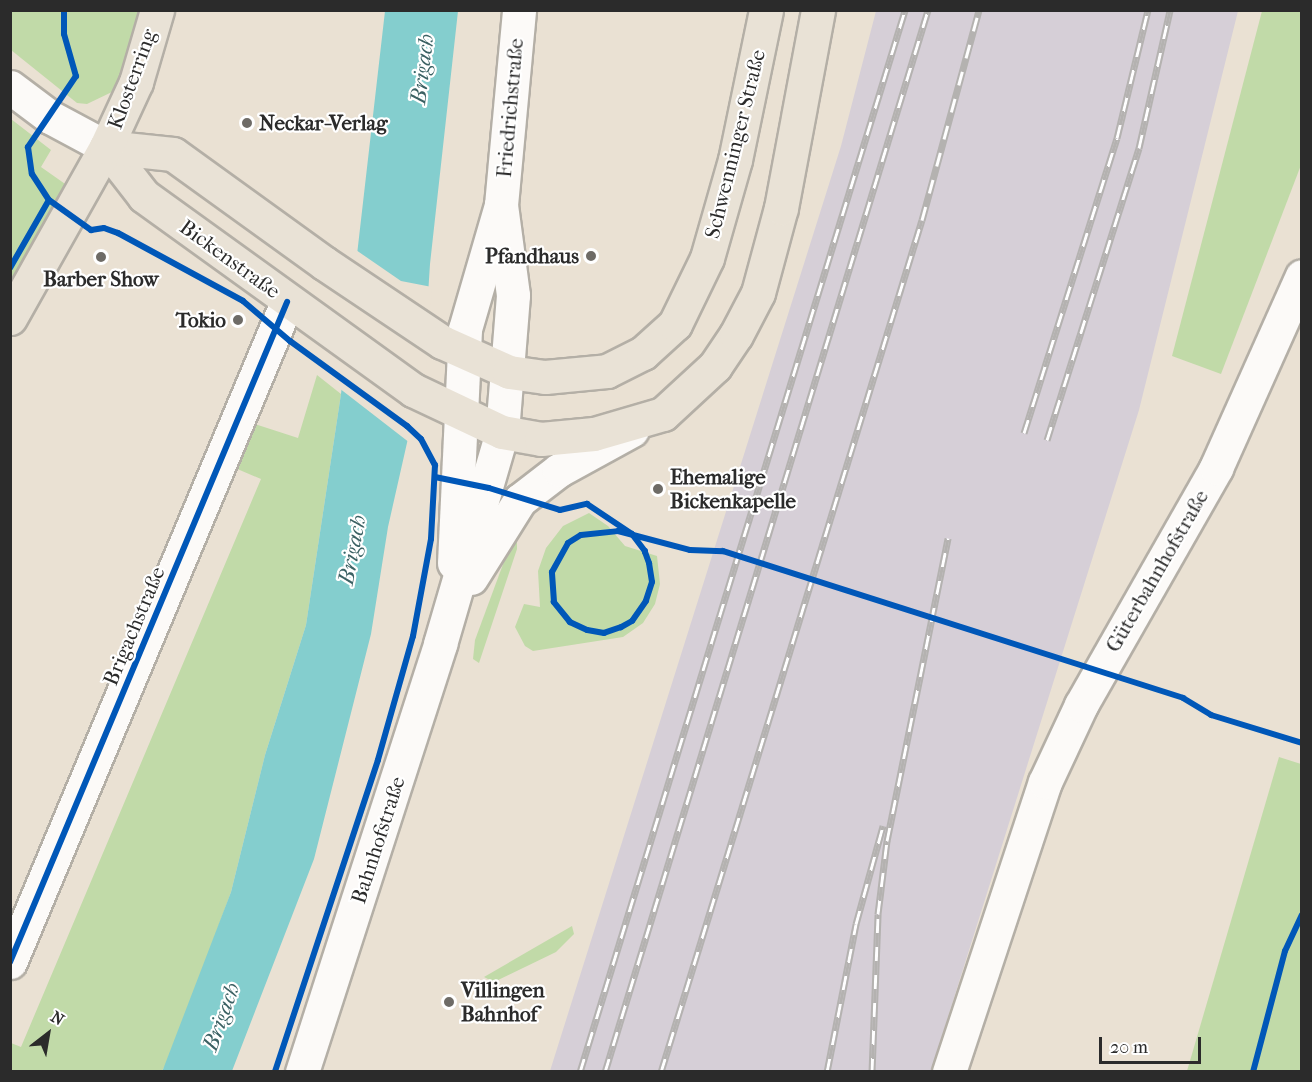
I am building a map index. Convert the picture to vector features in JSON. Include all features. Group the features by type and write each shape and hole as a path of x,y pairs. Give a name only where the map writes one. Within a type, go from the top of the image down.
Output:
{"main road":[{"name":"Klosterring","path":"10,318 106,147 136,82 157,10"},
{"name":"Schwenninger Straße","path":"452,346 509,372 545,376 607,371 643,353 675,324 715,230 735,160 766,10"},
{"path":"447,408 502,432 559,439 594,434 663,414 715,366 758,293 782,208 818,10"},
{"name":"Bickenstraße","path":"106,147 173,154 324,263 452,346"},
{"name":"Bickenstraße","path":"106,147 144,196 321,326 447,408"}],"street":[{"name":"Friedrichstraße","path":"452,346 467,318 501,205 519,10"},
{"name":"Bickenstraße","path":"10,87 50,117 106,147"},
{"name":"Friedrichstraße","path":"501,205 513,295 509,372"},
{"name":"Güterbahnhofstraße","path":"949,1071 1045,782 1081,705 1216,468 1302,276"},
{"name":"Brigachstraße","path":"10,963 287,302"},
{"name":"Bahnhofstraße","path":"452,346 447,408 452,607"},
{"name":"Bahnhofstraße","path":"302,1071 452,607 502,432 509,372"},
{"name":"Bahnhofstraße","path":"452,607 520,500 560,471 663,414"}],"shaded area":[{"path":"876,11 1238,11 1139,410 931,1071 550,1071 841,146"}],"green space":[{"path":"10,11 142,11 114,91 87,104 77,103 11,50"},
{"path":"1262,11 1301,11 1301,165 1221,374 1172,356"},
{"path":"11,119 51,150 41,167 68,186 11,290"},
{"path":"317,375 341,394 306,625 265,755 231,892 171,1055 162,1071 11,1072 11,1043 21,1047 261,479 235,468 252,423 298,438"},
{"path":"589,513 608,526 625,546 657,556 660,584 655,604 643,623 623,637 533,651 525,646 515,627 524,604 540,607 538,571 546,548 563,526"},
{"path":"517,537 517,549 479,663 473,659 475,640 509,548"},
{"path":"1279,757 1301,764 1301,1071 1187,1071"},
{"path":"572,926 574,934 556,952 494,982 484,977"}],"water":[{"name":"Brigach","path":"385,11 458,11 430,264 423,372 388,527 371,634 314,859 232,1071 162,1072 231,892 265,755 306,625 341,394"}],"pier":[{"path":"356,250 401,281 432,287 426,373 410,443 339,388"}],"railway":[{"path":"580,1072 905,10"},
{"path":"605,1072 928,10"},
{"path":"661,1072 922,220 979,10"},
{"path":"1024,433 1117,138 1148,10"},
{"path":"1047,440 1139,148 1170,10"},
{"path":"872,1072 878,914 887,841 948,538"},
{"path":"827,1072 856,924 883,826"}],"cycle path":[{"path":"64,10 64,34 76,76 28,147 32,174 49,200 91,230 104,228 118,233 243,301 290,341 407,426 421,439 435,465 431,539 413,636 378,760 275,1072"},
{"path":"10,268 49,200"},
{"path":"10,962 287,302"},
{"path":"435,477 489,488 560,510 587,504 632,534 645,551 649,563 652,582 646,601 632,621 621,627 604,633 587,630 570,622 554,602 552,572 568,543 581,535 618,531 690,550 723,551 1183,698 1211,715 1302,743"},
{"path":"1253,1072 1285,951 1302,915"}],"place":[{"name":"Neckar-Verlag","path":"247,123"},
{"name":"Pfandhaus","path":"591,256"},
{"name":"Barber Show","path":"101,257"},
{"name":"Tokio","path":"238,320"},
{"name":"Ehemalige Bickenkapelle","path":"658,489"},
{"name":"Villingen Bahnhof","path":"449,1002"}]}
